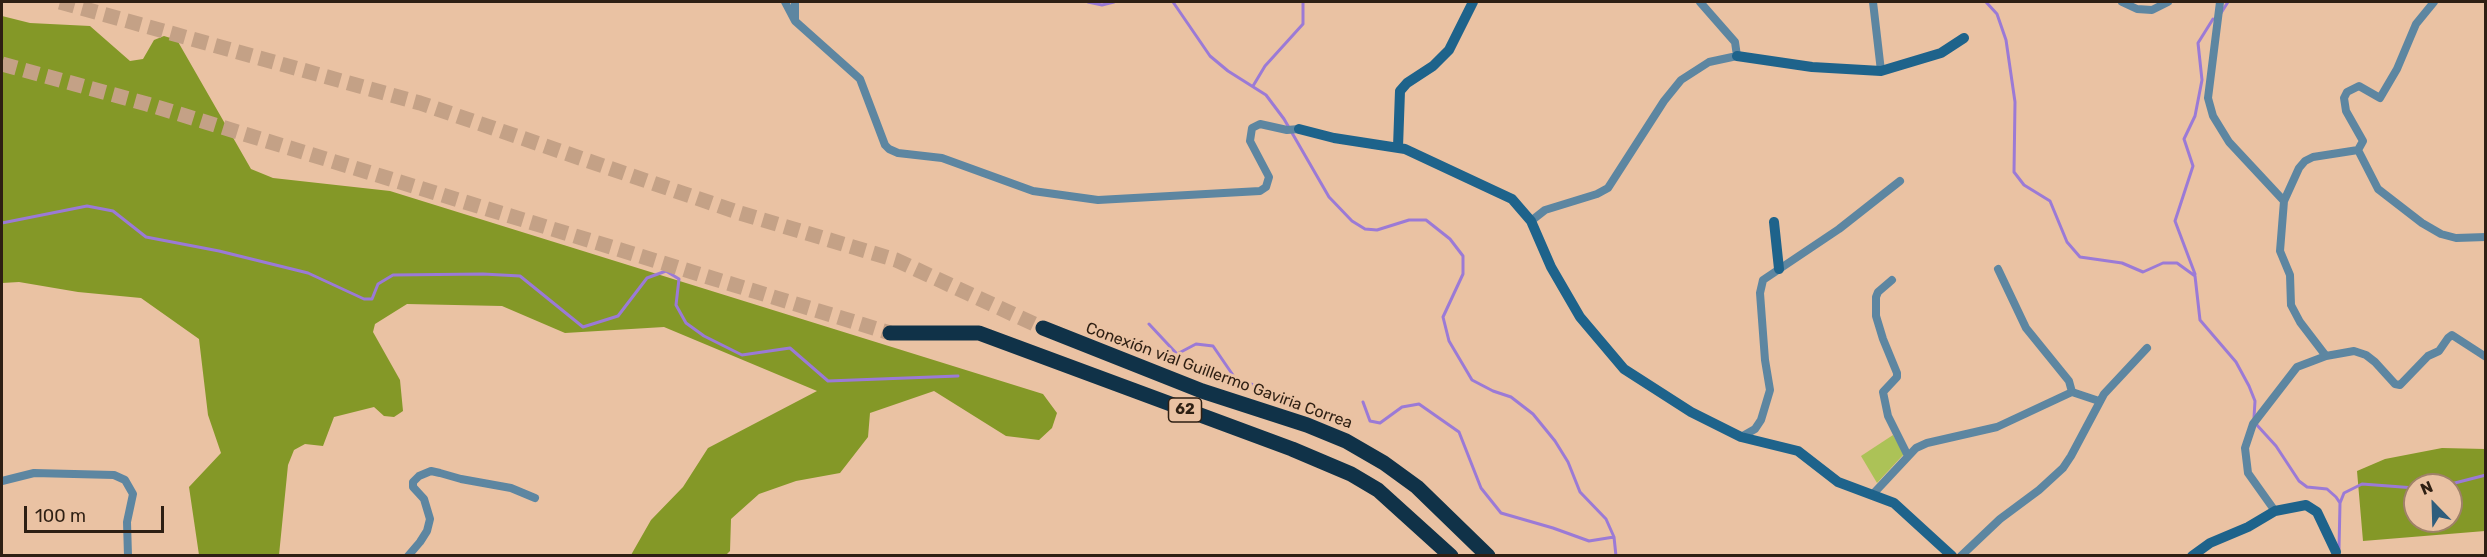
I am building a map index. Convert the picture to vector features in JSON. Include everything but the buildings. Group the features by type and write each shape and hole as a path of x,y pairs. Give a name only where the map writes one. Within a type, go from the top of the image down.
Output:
{"highway":[{"name":"Conexión vial Guillermo Gaviria Correa","path":"1042,328 1203,391 1307,425 1346,441 1384,463 1417,487 1488,555"},
{"name":"62","path":"890,333 979,333 1310,456 1351,474 1378,490 1451,555"}],"street":[{"path":"785,2 795,21 860,79 885,145 889,149 898,153 942,158 1033,191 1098,200 1260,191 1266,187 1269,177 1250,141 1250,132 1260,124 1398,147 1417,153 1498,190 1517,203 1531,221 1551,267 1580,317 1624,369 1691,412 1741,436 1798,451 1834,479 1894,503 1952,555"},
{"path":"795,2 795,21"},
{"path":"1398,147 1400,91 1407,83 1433,66 1449,50 1473,2"},
{"path":"1700,2 1735,42 1737,56"},
{"path":"1873,2 1881,71"},
{"path":"2122,2 2137,9 2152,10 2168,2"},
{"path":"2220,2 2208,99 2213,116 2229,142 2284,201"},
{"path":"2358,150 2363,141 2346,111 2344,98 2355,87 2380,98 2397,69 2416,24 2434,2"},
{"path":"1531,221 1545,210 1597,195 1608,188 1664,101 1681,80 1709,62 1737,56 1812,67 1881,71 1941,53 1964,38"},
{"path":"2326,356 2300,322 2291,305 2290,275 2280,251 2284,201 2299,168 2305,161 2313,157 2358,150"},
{"path":"2358,150 2378,189 2421,223 2440,234 2456,238 2486,237"},
{"path":"1741,436 1755,429 1761,420 1770,390 1765,360 1760,293 1766,276 1839,229 1900,181"},
{"path":"1774,222 1779,269"},
{"path":"1998,269 2026,328 2069,381 2072,392"},
{"path":"1892,280 1876,297 1876,316 1897,373 1897,377 1883,392 1888,416 1908,456"},
{"path":"2275,511 2248,473 2245,461 2247,436 2297,367 2326,356 2354,351 2366,355 2395,384 2400,385 2428,356 2439,351 2452,335 2486,357"},
{"path":"1961,555 2000,519 2039,490 2063,468 2072,456 2099,401 2147,348"},
{"path":"1873,494 1916,448 1927,443 1997,427 2072,392 2099,401"},
{"path":"408,555 427,531 430,519 424,499 413,487 413,482 419,476 431,471 440,472 461,479 511,488 534,498"},
{"path":"2,481 34,473 114,475 125,480 133,494 127,522 128,555"},
{"path":"2192,555 2210,543 2248,527 2275,511 2306,505 2317,512 2338,554"}],"green space":[{"path":"2,16 30,23 90,26 130,61 143,59 154,40 164,36 177,40 251,169 273,178 390,191 1043,394 1057,413 1052,428 1039,440 1006,436 934,391 870,413 868,437 840,473 796,481 759,494 731,519 730,551 726,555 631,555 651,520 683,487 708,448 817,391 664,327 565,333 502,306 407,304 375,324 373,332 400,380 403,411 394,417 384,416 374,407 334,417 323,446 305,444 294,450 288,465 279,555 199,555 189,487 221,453 208,415 199,339 141,298 78,292 19,282 2,283"},
{"path":"1893,435 1904,454 1877,483 1861,456"},
{"path":"2442,448 2485,449 2485,531 2463,533 2463,473 2403,473 2403,533 2461,533 2363,541 2357,471 2385,459"}],"waterway":[{"path":"1088,2 1102,5 1114,2"},
{"path":"1173,2 1210,56 1228,71 1266,95 1284,119 1329,197 1352,221 1365,229 1377,230 1409,220 1426,220 1450,239 1463,256 1463,274 1443,317 1449,341 1472,380 1511,397 1533,414 1555,441 1568,462 1580,492 1606,519 1614,537 1616,556"},
{"path":"1253,86 1265,66 1303,24 1303,2"},
{"path":"1986,2 1997,14 2006,40 2015,102 2014,172 2024,185 2050,201 2067,242 2080,257 2122,263 2143,272 2163,263 2177,263 2195,276 2200,320 2236,362 2255,401 2254,418"},
{"path":"2221,13 2228,2"},
{"path":"2195,274 2175,221 2193,166 2184,139 2195,116 2202,80 2198,43 2213,19"},
{"path":"2,223 87,206 113,211 146,237 219,251 308,273 364,299 372,299 378,284 393,275 520,276 583,327 618,316 647,278 666,271 679,279 676,305 686,323 704,336 742,355 790,348 828,381 958,376"},
{"path":"1149,324 1177,354 1196,344 1213,346 1237,381 1264,387"},
{"path":"1363,402 1370,421 1380,423 1402,407 1419,404 1459,432 1481,488 1501,513 1589,541 1614,537"},
{"path":"2256,424 2276,446 2299,481 2307,487 2327,489 2340,503 2339,549"},
{"path":"2463,481 2486,475"},
{"path":"2340,503 2344,493 2362,484 2403,487"}],"tunnel":[{"path":"60,2 420,103 740,213 896,260 1043,328"},
{"path":"2,64 147,104 890,333"}]}
